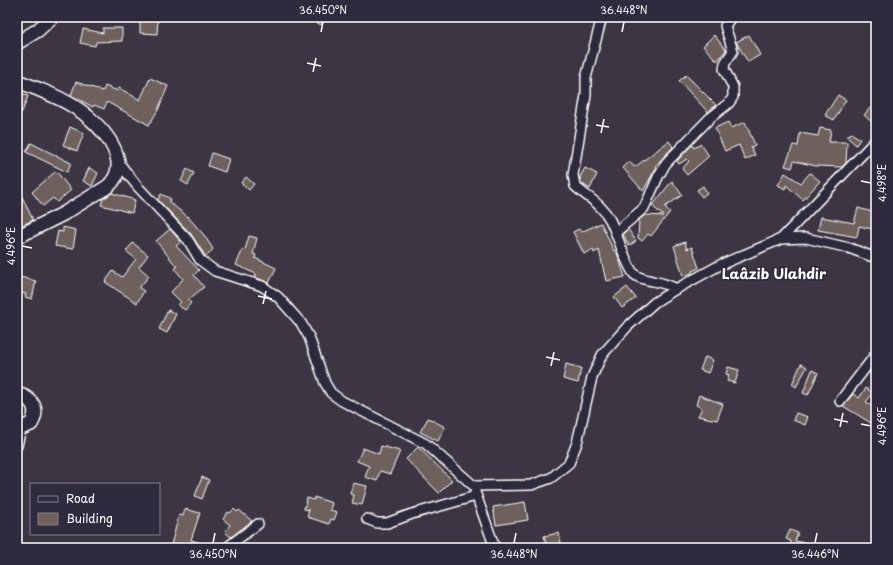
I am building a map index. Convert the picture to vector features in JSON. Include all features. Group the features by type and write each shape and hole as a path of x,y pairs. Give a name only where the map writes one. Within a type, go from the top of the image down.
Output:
{"main road":[{"path":"17,43 38,30 52,17"},
{"path":"17,81 57,97 88,117 114,148 119,163 118,173 114,182 63,214 17,236"},
{"path":"17,394 30,400 34,405 34,420 31,424 19,428"}],"street":[{"path":"602,17 586,78 586,95 573,175 575,186 600,204 616,232 633,273 643,279 662,282 676,289"},
{"path":"616,232 644,208 666,163 710,118 729,103 733,97 733,88 724,69 725,64 733,51 725,26 731,17"},
{"path":"781,239 876,140"},
{"path":"119,163 138,187 188,240 200,260 215,271 262,286 278,297 301,323 309,337 325,383 331,392 342,400 426,444 474,486 476,496 495,548"},
{"path":"474,486 531,484 551,478 569,463 577,443 592,377 602,355 627,327 655,302 676,289 720,266 781,239 806,238 849,248 876,258"},
{"path":"840,401 876,354"},
{"path":"17,446 19,428"},
{"path":"367,519 378,523 388,523 412,514 476,496"},
{"path":"226,548 258,524"}],"building":[{"path":"307,17 326,17 321,25"},
{"path":"140,18 158,19 157,34 140,33"},
{"path":"103,28 122,28 122,41 96,42 95,46 80,43 83,29 103,33"},
{"path":"714,35 726,50 717,61 703,46"},
{"path":"749,35 760,55 748,62 736,42"},
{"path":"686,75 716,105 708,112 679,81"},
{"path":"150,78 168,86 158,110 149,125 107,102 104,109 94,105 93,107 71,95 76,82 103,91 105,86 118,91 119,88 140,100"},
{"path":"17,91 28,96 22,112 17,110"},
{"path":"838,95 846,100 834,120 825,115"},
{"path":"871,107 876,111 876,126 864,115"},
{"path":"728,122 731,128 745,122 755,145 751,147 755,155 745,160 739,145 725,151 715,128"},
{"path":"70,127 84,133 77,151 63,145"},
{"path":"820,128 831,130 829,142 847,142 846,163 842,167 816,166 794,161 792,168 785,166 793,145 798,146 800,133 818,136"},
{"path":"851,133 860,139 856,145 847,137"},
{"path":"669,141 673,147 655,166 656,168 643,191 623,168 629,162 635,167"},
{"path":"31,143 71,163 67,172 26,152"},
{"path":"701,144 709,156 687,175 682,169 689,161 687,159 679,164 677,161 692,145 694,148"},
{"path":"212,153 229,159 225,172 208,166"},
{"path":"89,168 98,173 92,186 83,181"},
{"path":"585,168 597,174 590,189 581,183 580,177"},
{"path":"187,169 194,173 188,185 181,181"},
{"path":"56,171 71,190 57,202 53,198 43,206 32,192"},
{"path":"785,173 801,183 810,173 820,181 803,200 786,185 785,189 778,185"},
{"path":"246,177 254,184 249,190 241,183"},
{"path":"672,181 682,195 665,207 670,212 651,236 648,234 642,241 638,238 639,220 645,215 664,216 652,206"},
{"path":"17,186 33,220 21,226 17,218"},
{"path":"703,186 707,193 702,197 697,190"},
{"path":"112,193 135,200 132,213 101,205 103,199"},
{"path":"161,194 171,199 169,202 188,217 204,235 213,249 206,257 191,234 158,200"},
{"path":"858,208 876,213 872,229 859,226 857,237 818,230 821,217 854,223"},
{"path":"601,223 614,251 616,250 625,277 606,281 599,250 594,253 593,250 584,254 573,232 579,229 581,232"},
{"path":"63,227 76,230 73,249 55,246 58,231 63,232"},
{"path":"170,229 181,242 176,246 199,270 194,275 204,287 188,300 191,303 185,310 178,305 181,302 171,292 183,279 175,269 177,267 156,241"},
{"path":"628,229 636,241 629,246 623,234"},
{"path":"249,236 257,238 253,254 256,255 255,258 276,268 269,283 255,277 256,274 236,265 243,249 245,250"},
{"path":"685,242 687,249 692,247 699,268 692,271 692,273 683,276 674,246"},
{"path":"133,243 148,255 139,267 149,276 139,288 144,291 137,303 105,282 113,271 122,277 136,259 126,251"},
{"path":"20,277 36,281 32,299 25,297 26,294 17,292 17,280 19,281"},
{"path":"627,287 636,298 622,308 614,297"},
{"path":"168,310 176,314 167,333 159,329"},
{"path":"705,357 713,360 708,373 700,370"},
{"path":"566,364 581,368 578,383 563,379"},
{"path":"801,364 807,367 796,387 792,384"},
{"path":"876,364 876,376 869,372"},
{"path":"728,367 739,370 735,383 727,381 729,375 726,374"},
{"path":"812,370 818,373 808,395 803,393"},
{"path":"866,388 873,393 866,402 876,408 876,426 843,406 853,394 859,398"},
{"path":"699,395 723,404 717,420 698,416 702,408 696,405"},
{"path":"796,413 808,417 805,425 793,420"},
{"path":"428,418 445,427 438,441 420,432"},
{"path":"381,446 400,451 390,474 380,471 377,481 365,477 369,466 357,461 363,448 379,454"},
{"path":"418,447 452,480 439,493 406,459"},
{"path":"202,477 209,480 202,499 195,496"},
{"path":"353,483 367,486 362,505 352,503 354,495 350,494"},
{"path":"314,497 332,503 330,510 337,512 334,520 331,519 329,524 307,517 309,510 304,509 307,498 314,500"},
{"path":"525,502 528,520 496,525 493,507"},
{"path":"185,509 200,513 191,540 211,546 211,548 182,548 171,545 179,515 183,516"},
{"path":"234,509 237,512 239,510 252,521 231,537 225,532 230,525 223,519 228,512 230,513"},
{"path":"790,530 798,533 795,541 812,544 812,548 790,548 791,541 786,539"},
{"path":"559,533 562,548 547,548 544,536"}],"district":[{"name":"Laâzib Ulahdir","path":"774,274"}]}
